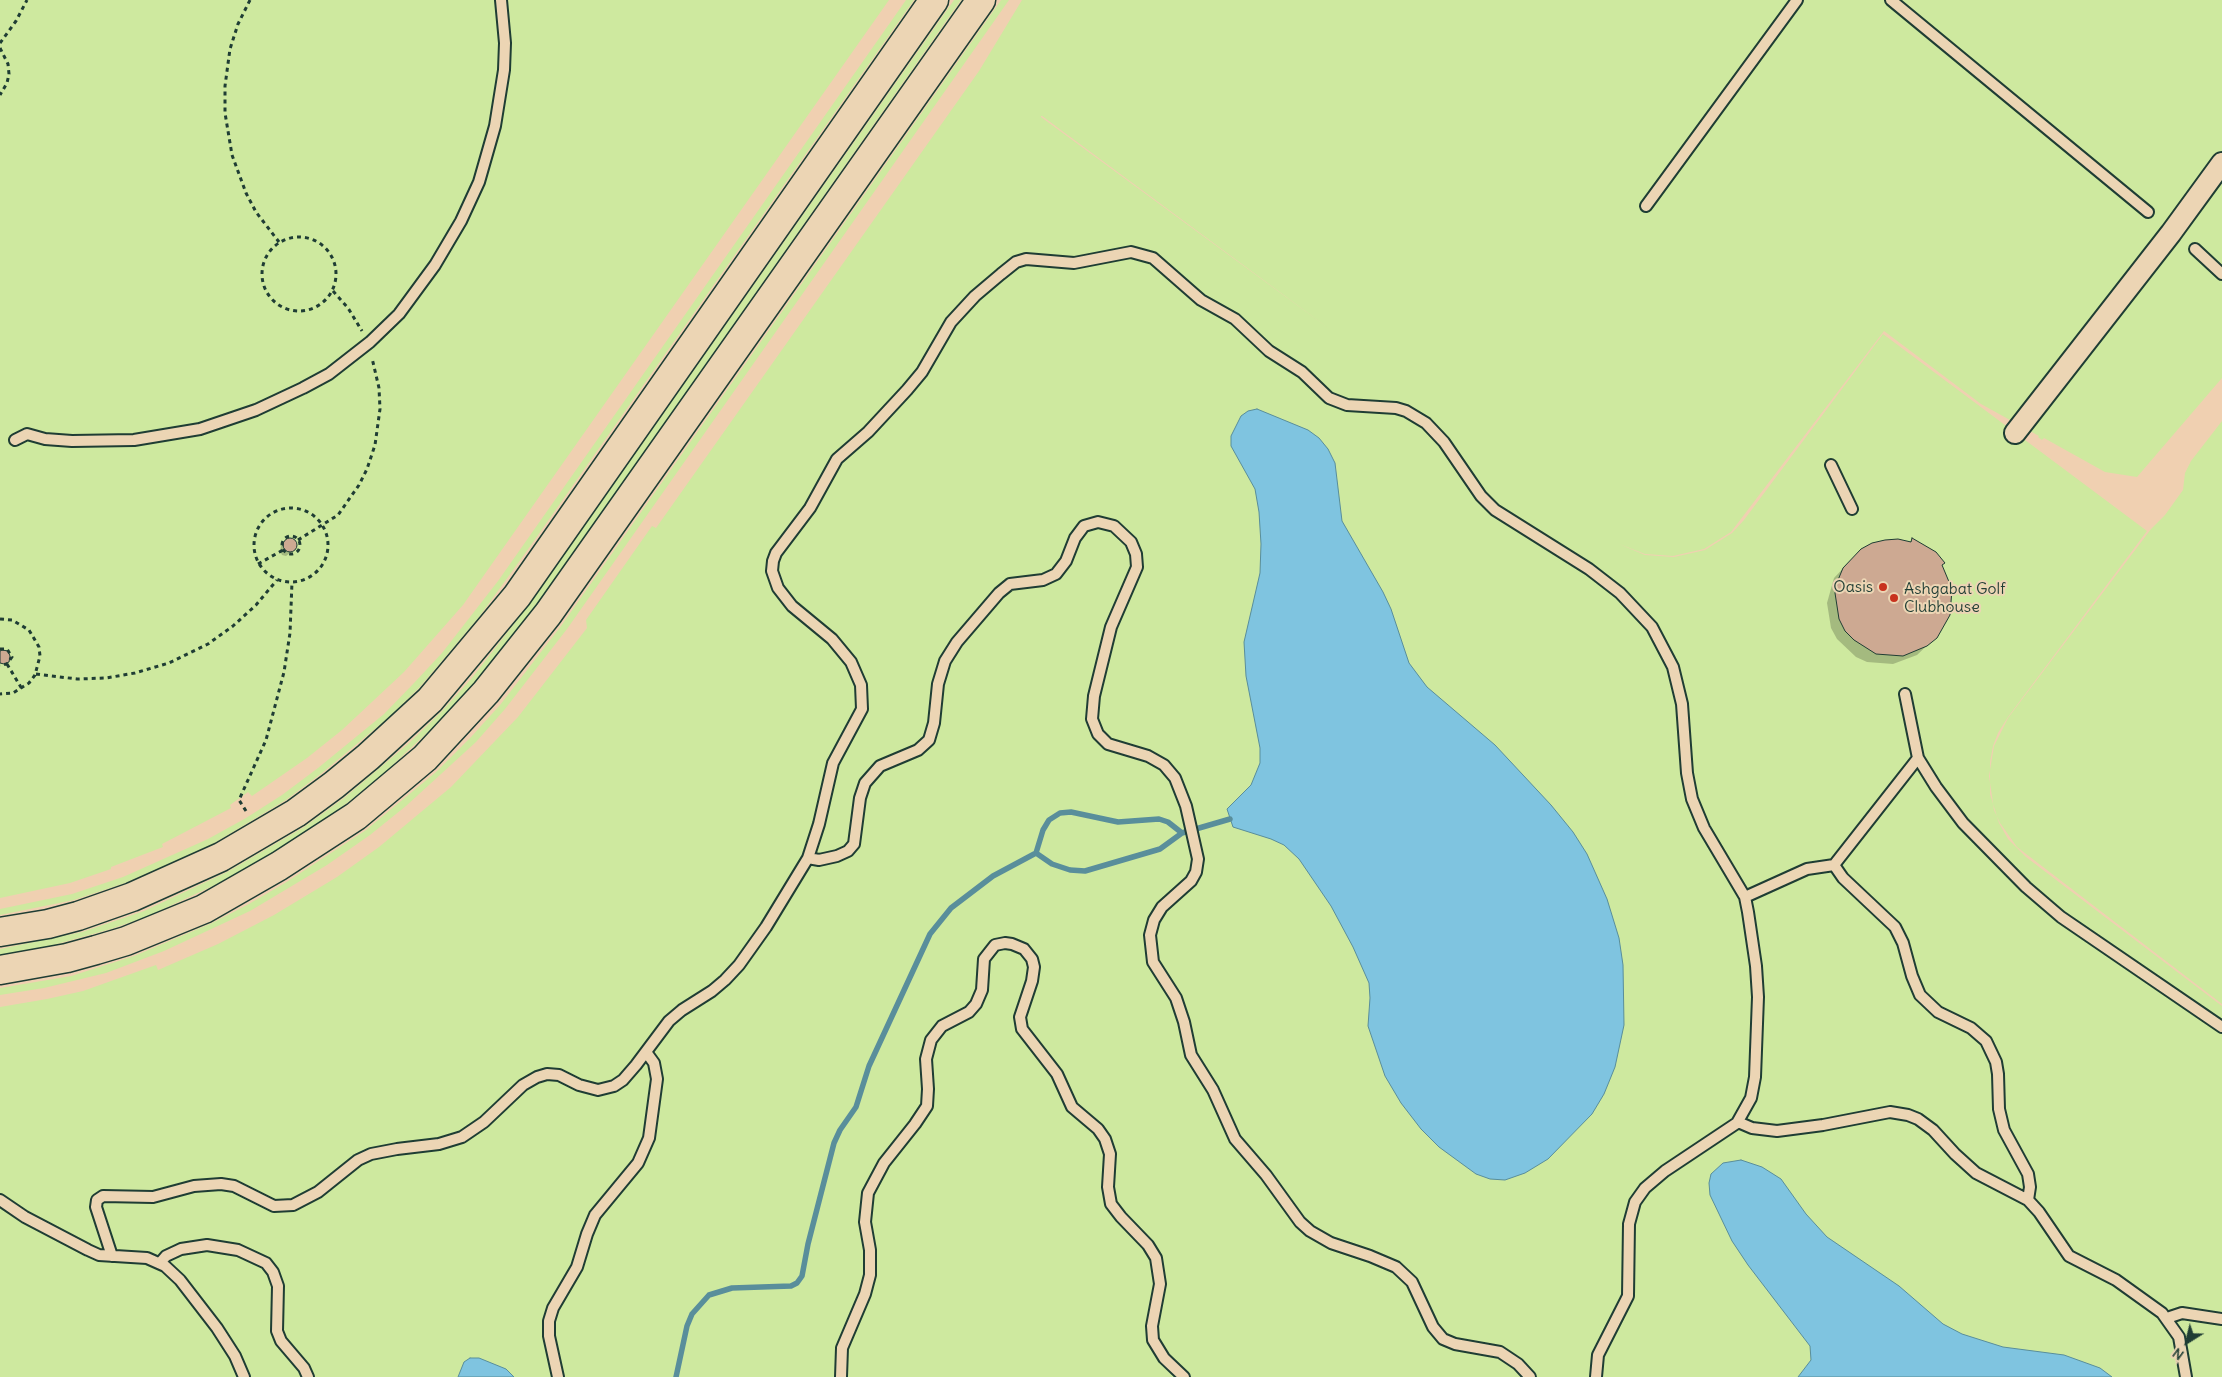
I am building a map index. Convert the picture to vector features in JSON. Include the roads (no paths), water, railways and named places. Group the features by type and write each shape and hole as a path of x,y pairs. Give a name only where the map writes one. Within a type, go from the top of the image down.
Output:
{"street":[{"path":"0,932 48,924 78,916 132,897 221,857 268,831 334,785 368,757 430,700 517,596 934,0"},
{"path":"0,970 66,958 126,941 204,908 279,866 356,816 425,758 486,692 548,614 981,0"},
{"path":"2016,433 2171,234 2222,163"}],"lane":[{"path":"15,440 26,434 45,439 102,442 134,440 200,429 238,417 303,388 329,374 367,345 399,314 435,265 461,222 479,182 496,126 504,70 505,43 501,0"},
{"path":"1646,206 1797,0"},
{"path":"1891,0 2148,212"},
{"path":"2194,249 2222,274"},
{"path":"112,1256 96,1207 97,1200 103,1196 153,1197 194,1186 222,1184 234,1186 274,1206 293,1204 318,1192 358,1160 371,1154 397,1148 439,1144 462,1137 484,1122 523,1085 537,1077 553,1074 589,1088 605,1089 623,1080 669,1021 682,1010 712,991 739,965 766,927 808,858 819,824 833,763 845,739 860,716 863,698 857,674 841,649 792,606 778,588 772,571 776,553 810,508 838,459 868,432 907,390 922,372 951,322 975,296 1016,262 1026,259 1074,263 1120,252 1131,252 1153,258 1201,300 1235,320 1270,351 1302,372 1329,398 1347,405 1396,408 1416,416 1444,442 1472,484 1495,510 1589,568 1620,593 1644,618 1667,652 1678,685 1689,788 1697,812 1710,840 1745,897 1756,966 1758,1032 1754,1089 1745,1112 1738,1122 1665,1171 1646,1188 1635,1202 1629,1224 1628,1296 1598,1355 1596,1377"},
{"path":"1832,466 1852,509"},
{"path":"808,858 826,859 848,851 855,840 860,798 867,779 880,766 918,750 929,740 934,723 936,693 942,668 948,654 1005,587 1022,582 1043,580 1056,574 1066,561 1079,531 1092,522 1106,523 1119,530 1131,542 1137,561 1135,572 1111,627 1092,704 1093,724 1098,734 1108,744 1156,759 1171,772 1181,789 1198,859 1196,872 1191,881 1162,907 1154,920 1150,935 1151,952 1155,967 1172,991 1180,1007 1190,1055 1213,1090 1235,1139 1266,1175 1300,1222 1331,1243 1388,1263 1403,1273 1412,1282 1442,1339 1455,1344 1500,1352 1518,1364 1530,1377"},
{"path":"1905,694 1918,758 1936,787 1963,823 2042,901 2061,917 2222,1027"},
{"path":"1745,897 1807,869 1834,865 1918,758"},
{"path":"1834,865 1843,878 1900,935 1912,976 1920,995 1938,1012 1972,1028 1986,1041 1996,1062 2002,1124 2006,1136 2020,1156 2028,1174 2030,1187 2028,1200"},
{"path":"840,1377 842,1348 865,1294 870,1275 870,1250 865,1222 868,1193 884,1163 927,1106 926,1059 931,1040 942,1026 969,1012 976,1004 982,990 984,958 995,945 1005,943 1019,946 1032,960 1034,972 1020,1017 1022,1029 1057,1074 1072,1107 1098,1129 1105,1139 1110,1154 1108,1188 1112,1204 1121,1217 1148,1245 1156,1258 1160,1284 1152,1326 1153,1340 1164,1358 1184,1377"},
{"path":"558,1377 549,1336 553,1308 577,1267 586,1234 595,1215 638,1163 649,1138 656,1079 654,1064 646,1052"},
{"path":"1738,1122 1763,1130 1777,1130 1823,1125 1879,1113 1890,1112 1908,1115 1933,1130 1976,1173 2028,1200 2039,1212 2069,1256 2128,1288 2167,1318 2179,1338 2186,1377"},
{"path":"0,1200 25,1218 99,1255 147,1258 160,1263 180,1280 212,1321 235,1356 244,1377"},
{"path":"160,1263 166,1256 181,1249 207,1244 238,1250 266,1264 273,1272 278,1286 276,1332 281,1341 304,1368 308,1377"},
{"path":"2167,1318 2182,1313 2222,1319"}],"water":[{"path":"1257,409 1308,430 1319,438 1328,449 1335,463 1342,521 1383,592 1391,609 1409,663 1427,687 1495,745 1551,805 1573,832 1587,854 1607,899 1619,938 1623,965 1624,1025 1615,1067 1604,1094 1592,1114 1548,1159 1525,1173 1505,1180 1490,1179 1476,1174 1439,1147 1421,1129 1401,1103 1385,1076 1368,1026 1369,983 1353,947 1331,906 1299,859 1284,845 1233,827 1227,809 1251,785 1260,763 1260,748 1246,676 1244,642 1260,573 1259,512 1255,489 1231,446 1231,436 1241,416 1248,411"},
{"path":"1741,1160 1762,1167 1781,1179 1806,1214 1827,1237 1899,1286 1943,1324 1962,1334 2003,1347 2064,1355 2100,1368 2112,1377 1798,1377 1811,1360 1810,1346 1732,1241 1710,1195 1709,1183 1711,1174 1723,1163"},
{"path":"470,1358 479,1358 506,1369 514,1377 458,1377 464,1362"}],"waterway":[{"path":"1036,853 1043,830 1049,820 1060,813 1071,812 1118,822 1159,819 1168,822 1182,833"},
{"path":"676,1377 687,1326 692,1314 709,1295 732,1288 791,1286 797,1283 802,1276 808,1244 834,1143 840,1130 856,1107 869,1066 930,934 951,908 993,876 1036,853 1052,864 1070,870 1085,871 1160,849 1182,833 1230,819"}],"place":[{"name":"Oasis","path":"1883,587"},
{"name":"Ashgabat Golf Clubhouse","path":"1894,598"}]}
